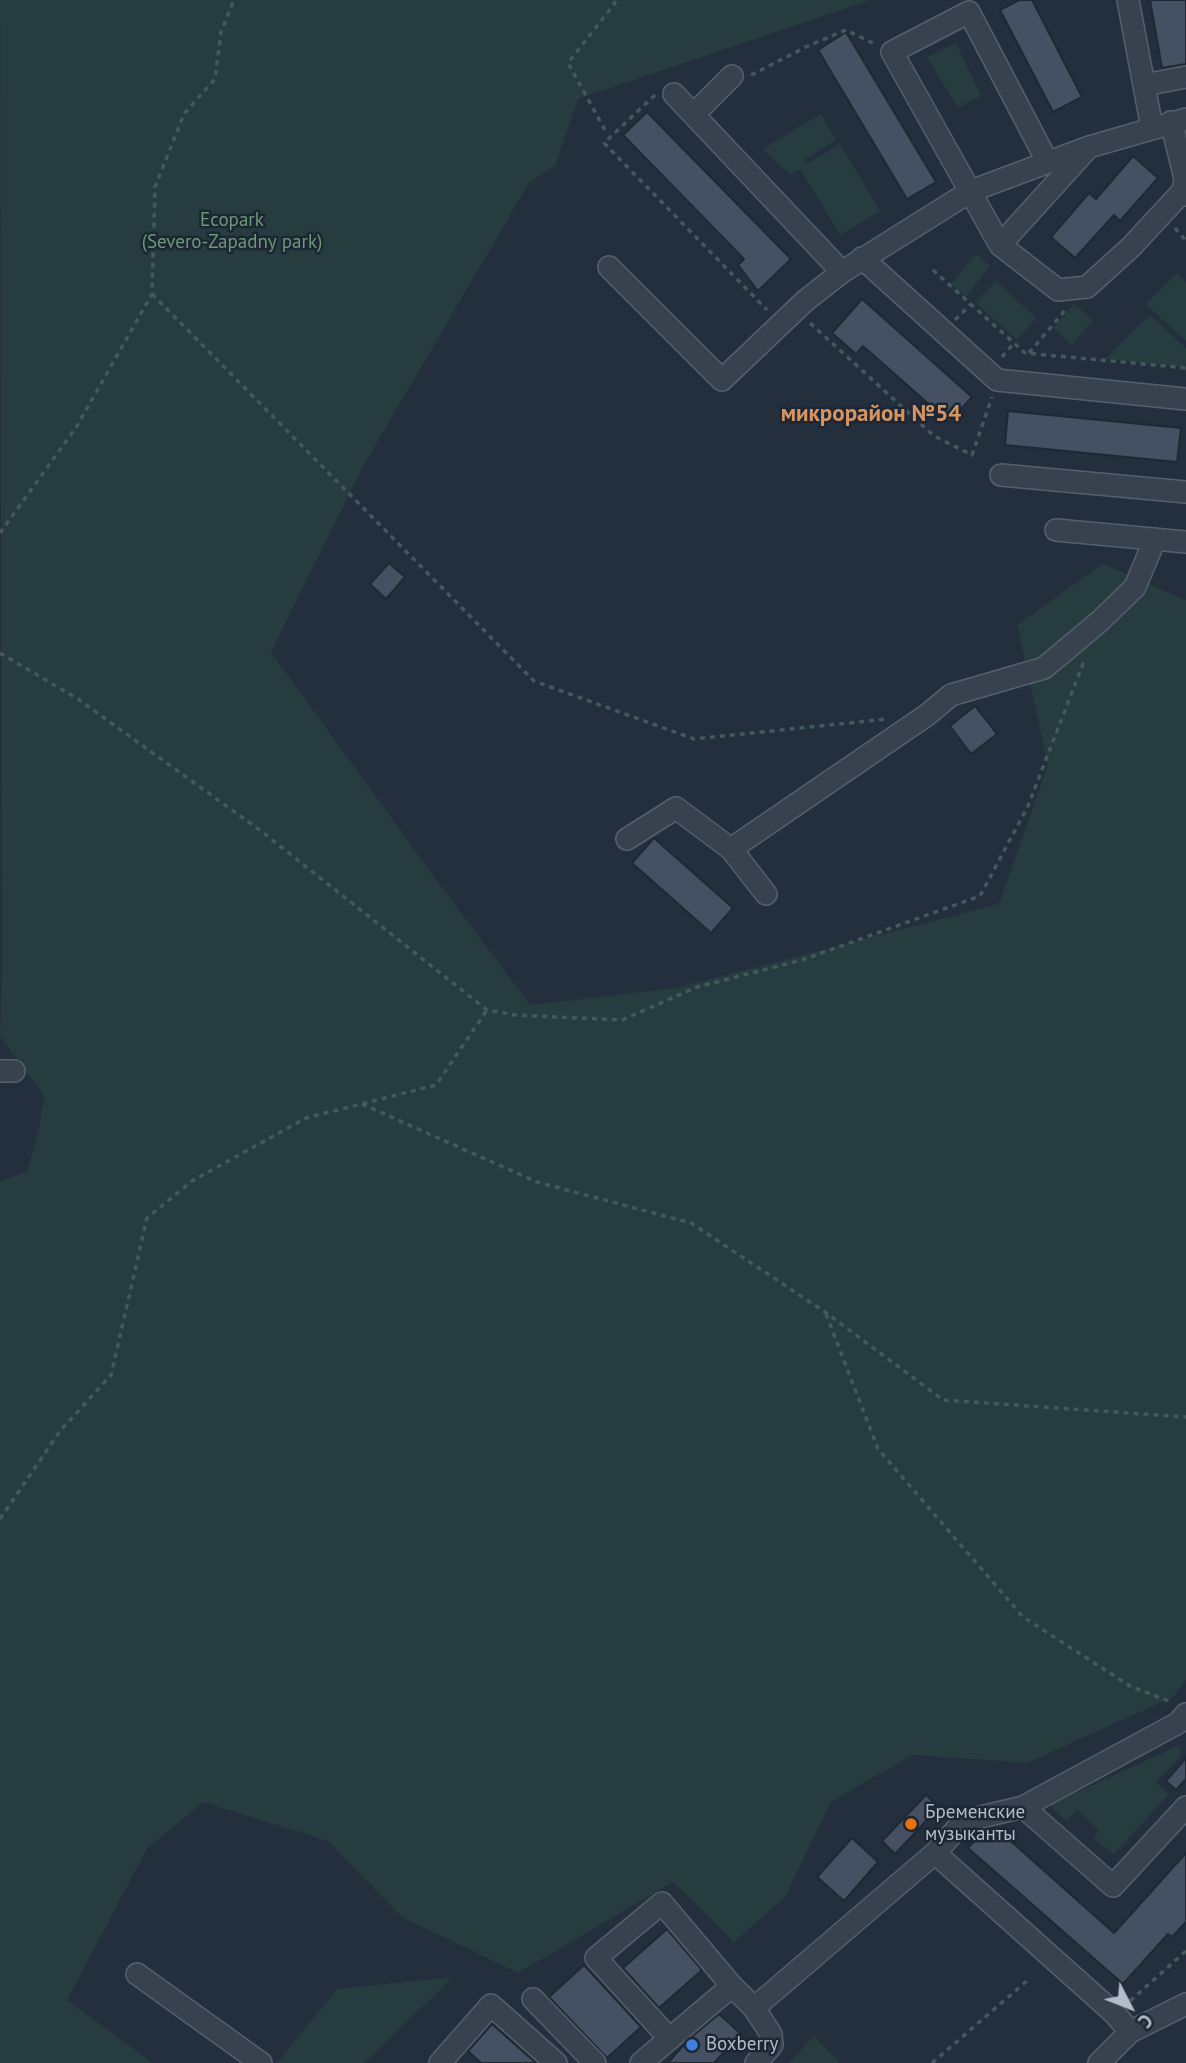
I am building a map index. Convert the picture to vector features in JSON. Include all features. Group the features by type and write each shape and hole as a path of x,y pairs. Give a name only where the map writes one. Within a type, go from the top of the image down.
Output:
{"street":[{"path":"1047,161 969,12 892,52 1000,245 1058,290 1087,287 1185,193 1185,178 1170,123 1144,85 1128,0"},
{"path":"694,114 732,76"},
{"path":"1144,85 1186,77"},
{"path":"668,99 694,114 842,272"},
{"path":"610,267 722,380 788,317 842,272 971,191 1047,161 1170,123"},
{"path":"1000,245 1089,147"},
{"path":"862,258 997,380 1186,399"},
{"path":"1001,475 1186,492"},
{"path":"1056,530 1186,542"},
{"path":"731,849 927,715 951,695 1044,668 1100,621 1135,587 1155,539"},
{"path":"627,839 676,808 731,849 765,894"},
{"path":"754,2008 935,1853 964,1821 1023,1807 1178,1723 1180,1709"},
{"path":"1023,1807 1112,1886 1186,1807"},
{"path":"935,1853 1115,2014 1130,2032"},
{"path":"670,2039 596,1958 662,1903 754,2008 771,2034 772,2045 756,2063"},
{"path":"137,1974 261,2063"},
{"path":"641,2063 732,1986"},
{"path":"533,1999 595,2063"},
{"path":"1099,2063 1130,2032 1186,2004"},
{"path":"440,2063 491,2005 556,2063"}],"path":[{"path":"0,533 77,426 152,294 155,187 184,114 215,79 221,32 234,0"},
{"path":"605,130 568,63 615,3 612,0"},
{"path":"732,76 741,81 810,44 846,30 892,52"},
{"path":"668,99 654,94 604,143 788,317 934,436 972,455 997,380"},
{"path":"933,270 1025,353 1186,368"},
{"path":"1028,354 1072,303 1072,290"},
{"path":"152,294 534,681 694,739 927,715"},
{"path":"0,653 78,699 251,823 487,1010 515,1015 622,1020 697,987 802,960 979,896 1028,806 1085,659"},
{"path":"0,1520 61,1431 111,1375 147,1218 192,1181 306,1118 436,1085 487,1010"},
{"path":"362,1104 537,1182 691,1223 825,1312 943,1400 1186,1418"},
{"path":"825,1312 878,1449 1023,1617 1130,1686 1180,1709"},
{"path":"1115,2014 1186,1951"},
{"path":"932,2063 1028,1980"}],"green space":[{"name":"Ecopark (Severo-Zapadny park)","path":"0,0 870,0 578,99 555,166 529,183 365,463 271,652 530,1005 676,988 999,904 1048,765 1017,625 1103,564 1186,600 1186,1680 1173,1697 1027,1763 912,1755 831,1802 785,1897 734,1942 673,1882 518,1973 402,1917 328,1841 203,1802 147,1849 67,2000 153,2063 0,2063 0,1181 27,1172 39,1130 44,1096 0,1037"},
{"path":"956,43 981,96 958,108 927,57"},
{"path":"821,114 836,140 804,160 807,164 840,144 880,211 840,235 800,169 790,175 763,149"},
{"path":"976,254 990,266 966,297 951,284"},
{"path":"1177,273 1186,282 1186,341 1145,304"},
{"path":"996,281 1036,318 1017,340 976,303"},
{"path":"1074,304 1093,320 1072,345 1053,328"},
{"path":"1150,315 1186,348 1186,364 1183,367 1105,359"},
{"path":"1180,1745 1181,1756 1156,1782 1169,1794 1114,1854 1093,1838 1099,1830 1077,1810 1067,1821 1049,1805"},
{"path":"453,1977 364,2063 277,2063 337,1989"},
{"path":"814,2036 839,2061 789,2063"}],"building":[{"path":"1019,0 1032,0 1082,97 1053,112 1000,10"},
{"path":"1150,0 1186,0 1186,64 1162,68"},
{"path":"846,32 936,182 907,199 818,50"},
{"path":"647,112 791,259 758,291 738,265 744,259 623,135"},
{"path":"1133,156 1158,178 1120,221 1114,215 1075,258 1051,237 1089,193 1096,199"},
{"path":"862,299 972,397 949,422 863,346 856,354 832,333"},
{"path":"1008,411 1181,428 1177,462 1005,445"},
{"path":"389,563 405,577 386,599 370,584"},
{"path":"975,706 997,734 971,754 950,726"},
{"path":"654,838 733,908 711,933 632,863"},
{"path":"1186,1758 1186,1779 1176,1790 1166,1781"},
{"name":"Бременские музыканты","path":"926,1795 939,1807 895,1854 882,1841"},
{"path":"995,1827 1114,1933 1186,1853 1186,1922 1172,1937 1168,1934 1123,1984 968,1848 984,1830"},
{"path":"852,1838 878,1862 844,1901 817,1877"},
{"path":"667,1929 702,1970 659,2008 623,1968"},
{"path":"584,1965 641,2027 607,2058 549,1997"},
{"path":"719,2014 741,2034 714,2063 668,2063 689,2039"},
{"path":"492,2024 536,2063 481,2063 468,2051"}],"place":[{"name":"Бременские музыканты","path":"911,1824"},
{"name":"Boxberry","path":"692,2045"}],"district":[{"name":"микрорайон №54","path":"871,414"}]}
